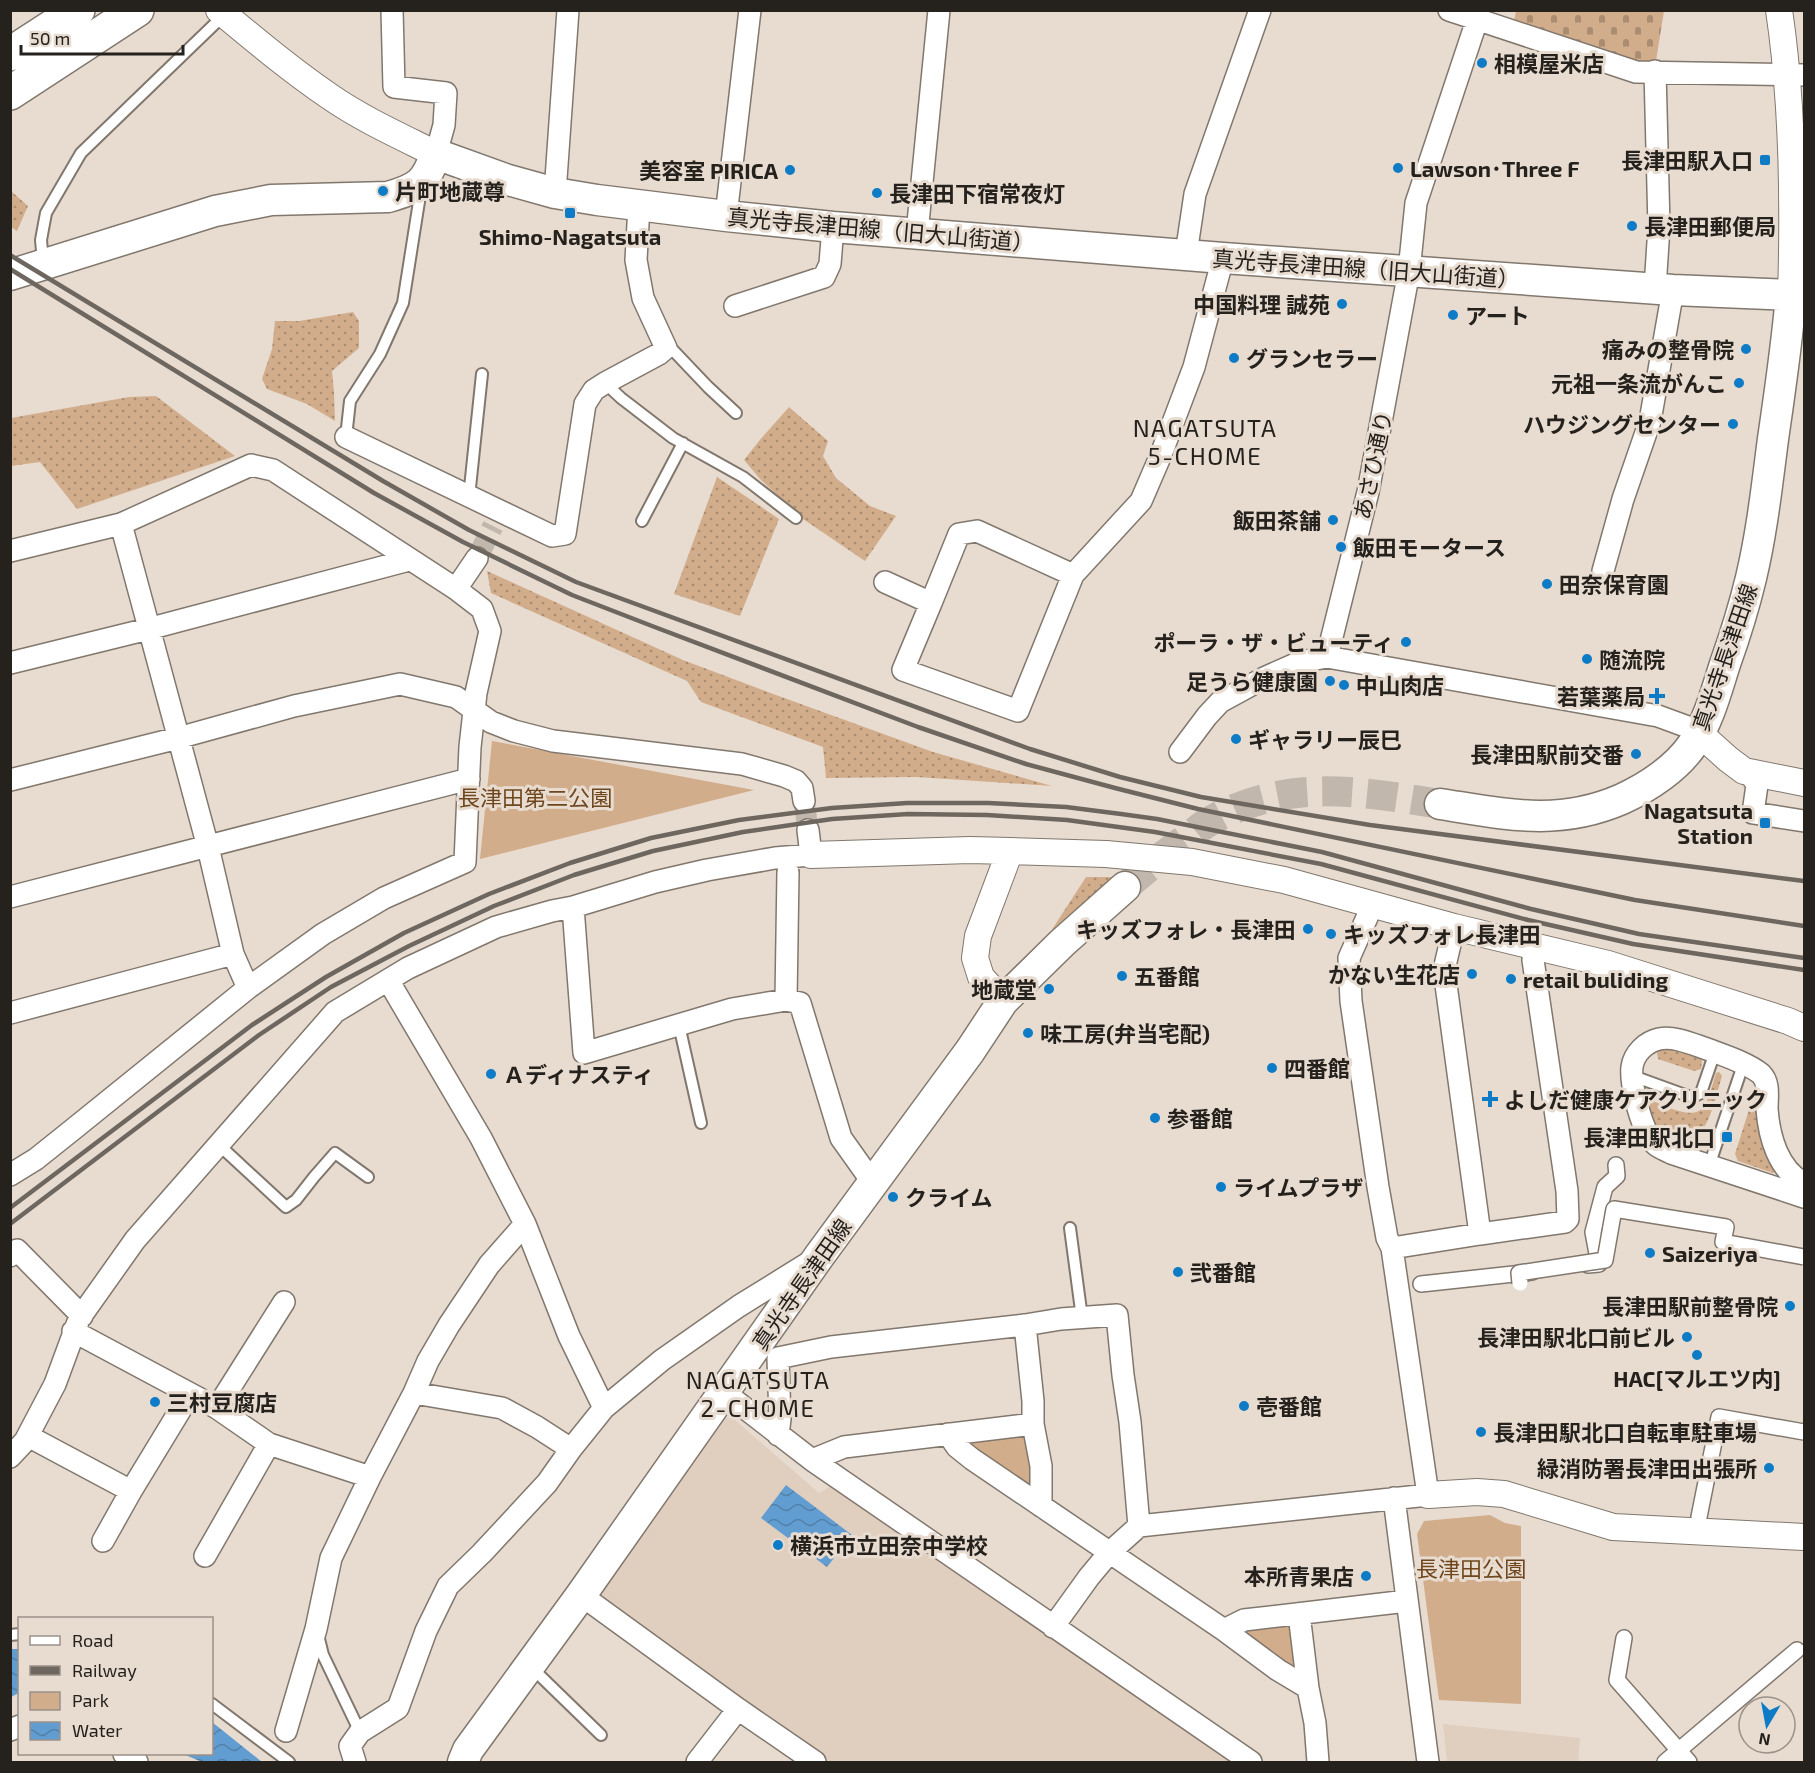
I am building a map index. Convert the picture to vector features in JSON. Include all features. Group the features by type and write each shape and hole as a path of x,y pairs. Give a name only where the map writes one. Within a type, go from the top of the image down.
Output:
{"highway":[{"path":"10,54 78,10"},
{"path":"10,93 137,10"}],"main road":[{"path":"10,275 215,211 271,200 388,197 405,192 422,183 436,154"},
{"name":"真光寺長津田線（旧大山街道）","path":"436,154 508,180 555,193 726,216 833,227 1223,258 1664,289 1798,296"},
{"name":"真光寺長津田線","path":"1440,804 1543,817 1573,814 1598,808 1623,798 1657,778 1687,752 1710,709 1751,579 1761,528 1788,337 1798,296"},
{"name":"真光寺長津田線","path":"463,1762 468,1750 820,1255 970,1051 1003,1001 1062,943 1125,887"}],"street":[{"path":"222,13 331,98 392,133 436,154 444,124 446,93 394,87 392,10"},
{"path":"555,193 568,10"},
{"path":"726,216 750,10"},
{"path":"917,234 939,10"},
{"path":"1186,254 1195,194 1260,10"},
{"path":"1449,10 1636,72 1796,75"},
{"path":"1779,10 1796,75 1791,148 1792,257 1798,296"},
{"name":"あさひ通り","path":"1327,657 1368,492 1409,271 1416,203 1477,20"},
{"path":"1603,571 1623,499 1650,421 1664,289 1659,227 1655,71"},
{"path":"346,437 469,497 496,519 552,536 565,534 585,404 594,390 666,348 643,298 636,260 639,206"},
{"path":"735,306 824,277 830,264 833,227"},
{"path":"1073,575 977,531 960,534 903,670 1018,711 1073,575 1141,501 1194,367 1223,258"},
{"path":"10,551 121,524 251,465 273,470 456,589 482,609 490,631 476,693 465,862 384,898 323,934 248,988 36,1159 10,1175"},
{"path":"121,524 208,847 233,954 248,988"},
{"path":"456,589 477,558"},
{"path":"10,663 409,560"},
{"path":"885,582 931,603"},
{"path":"1180,752 1220,702 1291,666 1327,657 1673,721 1699,733 1752,777 1757,785 1753,813 1804,821"},
{"path":"10,780 294,706 400,684 456,697 491,722 553,741 742,764 784,776 796,781 802,788 804,801"},
{"path":"1744,771 1804,783"},
{"path":"10,897 469,779"},
{"path":"10,1457 28,1436 55,1384 77,1323 135,1240 334,1012 408,968 496,927 655,882 775,858 810,843 1106,854 1192,862 1284,880 1454,927 1608,963 1804,1028"},
{"path":"1003,1001 981,977 975,958 978,936 1011,851"},
{"path":"786,1000 788,872"},
{"path":"1373,904 1350,958 1351,1001 1380,1197 1387,1238 1392,1248 1428,1495"},
{"path":"573,907 584,1053 732,1009 786,1000 800,1003 842,1138 873,1183"},
{"path":"1454,927 1444,970 1480,1234"},
{"path":"1392,1248 1565,1222 1568,1219 1567,1191 1533,960 1534,946"},
{"path":"10,1013 233,954"},
{"path":"388,980 481,1138 525,1224 568,1336 604,1408"},
{"path":"1804,1183 1787,1169 1777,1154 1771,1136 1767,1110 1766,1081 1762,1075 1715,1052 1673,1039 1654,1040 1639,1051 1631,1069 1639,1116 1644,1129 1655,1144 1671,1153 1804,1197"},
{"path":"1422,1284 1599,1264 1593,1232 1605,1187 1617,1176 1616,1165"},
{"path":"1520,1283 1519,1273 1605,1260 1614,1209 1726,1227 1723,1242 1804,1257"},
{"path":"286,1731 316,1629 332,1558 370,1477 449,1324 489,1265 525,1224"},
{"path":"10,1256 17,1250 77,1323 190,1394 217,1408 268,1444 370,1477"},
{"path":"355,1762 350,1746 360,1732 398,1708 426,1631 448,1586 547,1484 571,1449 604,1408 662,1360 739,1306 820,1255"},
{"path":"217,1408 284,1302"},
{"path":"778,1435 780,1419 778,1358 831,1347 1061,1319 1117,1315 1130,1422 1139,1526"},
{"path":"1025,1325 1033,1401 1033,1424 1041,1466 1041,1506"},
{"path":"724,1392 812,1460 1251,1762"},
{"path":"414,1393 502,1408 571,1449"},
{"path":"103,1540 130,1491 190,1394"},
{"path":"1700,1517 1719,1417 1804,1432"},
{"path":"812,1460 844,1447 1033,1424"},
{"path":"948,1434 957,1447 972,1459 1224,1630 1278,1670 1308,1688"},
{"path":"28,1436 130,1491"},
{"path":"205,1556 268,1444"},
{"path":"1053,1627 1109,1553 1139,1526 1394,1498 1477,1492 1504,1494 1613,1527 1804,1537"},
{"path":"1394,1498 1428,1762"},
{"path":"581,1594 807,1760"},
{"path":"1224,1630 1244,1620 1407,1601"},
{"path":"1299,1614 1308,1688 1315,1723 1318,1762"},
{"path":"1624,1638 1617,1680 1684,1757"},
{"path":"1665,1762 1684,1757 1797,1650"},
{"path":"704,1760 738,1709"}],"lane":[{"path":"43,265 41,240 46,213 81,153 222,13"},
{"path":"346,437 350,401 380,354 403,303 422,183"},
{"path":"669,346 736,413"},
{"path":"469,497 482,374"},
{"path":"605,383 673,438 743,477 796,518"},
{"path":"642,521 683,443"},
{"path":"679,1025 701,1123"},
{"path":"1633,1076 1688,1096 1695,1096 1701,1094 1715,1052"},
{"path":"1709,1166 1743,1065"},
{"path":"218,1144 286,1207 296,1200 335,1153 368,1177"},
{"path":"1070,1228 1082,1318"},
{"path":"316,1629 323,1655 360,1732"},
{"path":"529,1665 601,1735"},
{"path":"213,1705 289,1762"}],"shaded area":[{"name":"横浜市立田奈中学校","path":"723,1417 735,1420 819,1493 835,1484 1236,1762 829,1762 595,1598"},
{"path":"1443,1724 1580,1738 1578,1762 1447,1762"}],"green space":[{"path":"1516,11 1664,11 1656,61 1638,62 1514,21"},
{"path":"11,191 28,206 17,231 11,227"},
{"path":"353,312 359,321 359,348 332,371 335,421 307,404 267,389 262,379 272,349 275,321 299,321"},
{"path":"156,396 235,456 77,509 40,462 11,466 11,418 129,397"},
{"path":"789,407 828,441 823,456 836,478 870,506 896,516 865,561 803,519 760,479 744,460"},
{"path":"717,477 779,519 740,616 674,594"},
{"path":"487,571 683,660 933,752 1052,786 917,777 826,778 823,747 701,702 687,681 491,593"},
{"name":"長津田第二公園","path":"492,741 754,790 480,859"},
{"path":"1086,877 1113,877 1051,931"},
{"path":"1670,1048 1700,1058 1701,1069 1694,1071 1658,1059 1657,1053 1662,1049"},
{"path":"1719,1072 1722,1076 1712,1110 1703,1129 1697,1135 1684,1139 1676,1138 1663,1132 1657,1126 1650,1113 1648,1102 1650,1100 1679,1111 1694,1113 1705,1105 1716,1073"},
{"path":"1753,1097 1766,1155 1775,1170 1773,1173 1738,1161 1735,1154"},
{"path":"1021,1431 1029,1440 1034,1484 1029,1490 966,1449 970,1437"},
{"name":"長津田公園","path":"1490,1515 1505,1523 1521,1526 1521,1704 1439,1700 1417,1534 1424,1521"},
{"path":"1285,1622 1296,1628 1298,1667 1293,1673 1246,1641 1247,1626"}],"water":[{"path":"786,1485 852,1535 827,1567 761,1518"},
{"path":"10,1649 18,1649 18,1694 11,1697"},
{"path":"213,1723 262,1762 202,1762 185,1755 213,1755"}],"tunnel":[{"path":"477,558 493,526"},
{"path":"1125,887 1206,823 1240,807 1268,798 1324,791 1381,795 1440,804"},
{"path":"804,801 808,830"}],"railway":[{"path":"10,255 383,481 469,530 576,582 1030,749 1120,777 1201,797 1370,825 1804,881"},
{"path":"10,269 374,493 463,542 572,595 918,727 1026,764 1198,809 1635,900 1804,926"},
{"path":"10,1208 252,1025 326,977 404,933 489,894 570,863 651,838 739,820 832,808 907,803 988,803 1066,807 1121,814 1322,852 1531,909 1639,934 1804,958"},
{"path":"10,1224 259,1035 331,987 409,946 494,906 574,875 653,851 743,832 832,819 908,814 987,815 1067,820 1155,832 1321,864 1528,920 1633,944 1804,970"}],"place":[{"name":"相模屋米店","path":"1482,63"},
{"name":"長津田駅入口","path":"1765,160"},
{"name":"Lawson･Three F","path":"1398,168"},
{"name":"美容室 PIRICA","path":"790,170"},
{"name":"片町地蔵尊","path":"383,191"},
{"name":"長津田下宿常夜灯","path":"877,193"},
{"name":"Shimo-Nagatsuta","path":"570,213"},
{"name":"長津田郵便局","path":"1632,226"},
{"name":"中国料理 誠苑","path":"1342,304"},
{"name":"アート","path":"1453,315"},
{"name":"痛みの整骨院","path":"1746,349"},
{"name":"グランセラー","path":"1234,358"},
{"name":"元祖一条流がんこ","path":"1739,383"},
{"name":"ハウジングセンター","path":"1733,424"},
{"name":"飯田茶舗","path":"1333,520"},
{"name":"飯田モータース","path":"1341,547"},
{"name":"田奈保育園","path":"1547,584"},
{"name":"ポーラ・ザ・ビューティ","path":"1406,642"},
{"name":"随流院","path":"1587,659"},
{"name":"足うら健康園","path":"1330,681"},
{"name":"中山肉店","path":"1344,685"},
{"name":"若葉薬局","path":"1657,696"},
{"name":"ギャラリー辰巳","path":"1236,739"},
{"name":"長津田駅前交番","path":"1636,754"},
{"name":"Nagatsuta Station","path":"1765,823"},
{"name":"キッズフォレ・長津田","path":"1308,929"},
{"name":"キッズフォレ長津田","path":"1331,934"},
{"name":"かない生花店","path":"1472,974"},
{"name":"五番館","path":"1122,976"},
{"name":"retail buliding","path":"1511,979"},
{"name":"地蔵堂","path":"1049,989"},
{"name":"味工房(弁当宅配)","path":"1028,1033"},
{"name":"四番館","path":"1272,1068"},
{"name":"Ａディナスティ","path":"491,1074"},
{"name":"よしだ健康ケアクリニック","path":"1490,1099"},
{"name":"参番館","path":"1155,1118"},
{"name":"長津田駅北口","path":"1727,1137"},
{"name":"ライムプラザ","path":"1221,1187"},
{"name":"クライム","path":"893,1197"},
{"name":"Saizeriya","path":"1650,1253"},
{"name":"弐番館","path":"1178,1272"},
{"name":"長津田駅前整骨院","path":"1790,1306"},
{"name":"長津田駅北口前ビル","path":"1687,1337"},
{"name":"HAC[マルエツ内]","path":"1697,1355"},
{"name":"三村豆腐店","path":"155,1402"},
{"name":"壱番館","path":"1244,1406"},
{"name":"長津田駅北口自転車駐車場","path":"1481,1432"},
{"name":"緑消防署長津田出張所","path":"1769,1468"},
{"name":"横浜市立田奈中学校","path":"778,1545"},
{"name":"本所青果店","path":"1366,1576"}],"district":[{"name":"NAGATSUTA 5-CHOME","path":"1205,441"},
{"name":"NAGATSUTA 2-CHOME","path":"758,1393"}]}
